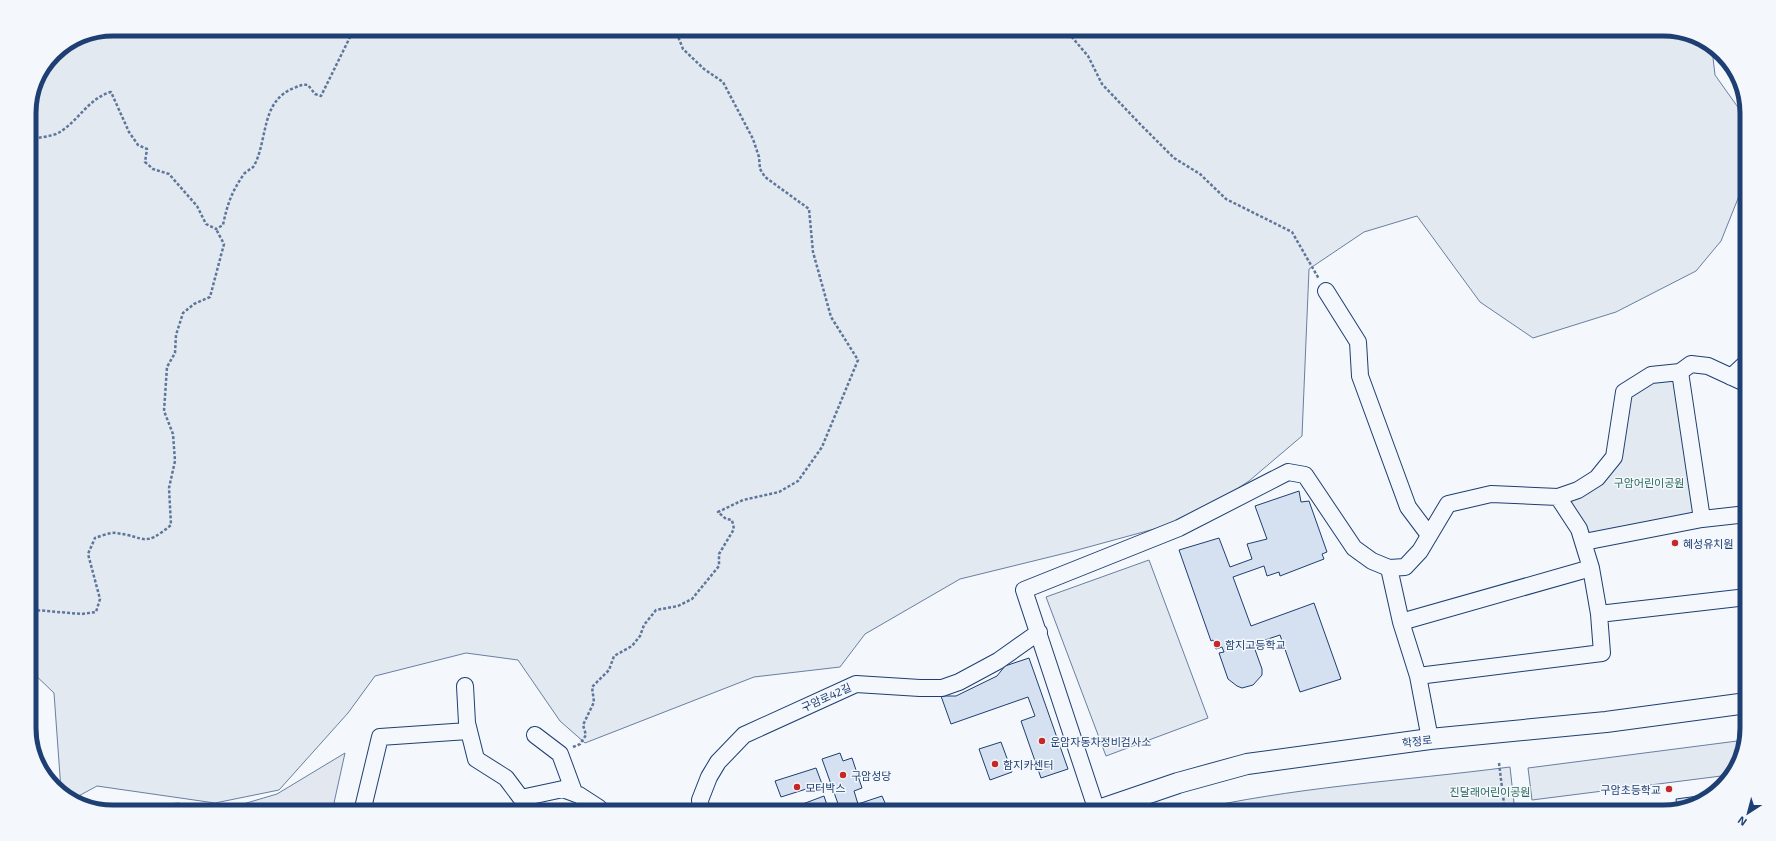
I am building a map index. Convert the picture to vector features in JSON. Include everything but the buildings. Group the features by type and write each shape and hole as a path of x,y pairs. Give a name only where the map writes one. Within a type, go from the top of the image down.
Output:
{"main road":[{"name":"학정로","path":"1115,805 1178,783 1247,764 1430,739 1606,722 1740,704"}],"street":[{"path":"1326,291 1358,342 1360,376 1408,506 1430,535"},
{"path":"1099,805 1024,590 1179,528 1288,472 1305,475 1354,548 1372,560 1390,568 1404,567 1420,550 1448,504 1491,494 1558,497 1578,490 1597,478 1614,457 1624,392 1651,375 1680,372 1691,364 1708,366 1740,381"},
{"path":"1731,377 1740,369"},
{"path":"1680,372 1702,520"},
{"path":"1418,676 1602,653 1591,568 1584,542 1579,529 1558,497"},
{"path":"1584,542 1702,520 1740,515"},
{"path":"1390,568 1401,622 1418,676 1430,739"},
{"path":"1401,622 1591,568"},
{"path":"1598,614 1740,598"},
{"name":"구암로42길","path":"700,805 700,800 709,777 718,762 744,735 856,684 942,688 960,682 998,661 1039,632"},
{"path":"465,686 468,731 476,759 506,778 521,798 563,789 574,792 594,805"},
{"path":"364,805 380,737 468,731"},
{"path":"535,736 560,754 574,792"}],"path":[{"path":"216,229 223,225 228,202 245,173 254,166 260,150 266,122 275,101 283,92 303,84 308,84 315,94 322,96 351,36"},
{"path":"560,754 564,750 580,744 586,735 583,725 594,702 592,686 609,670 614,656 632,646 640,636 644,625 656,610 678,606 692,599 719,566 718,554 734,529 732,520 726,519 718,512 743,500 779,492 798,481 822,446 858,360 831,317 813,252 809,209 765,177 760,169 759,157 753,139 723,82 704,69 682,49 677,36"},
{"path":"1071,36 1088,56 1102,84 1174,158 1200,174 1226,199 1292,232 1326,291"},
{"path":"36,138 58,133 70,124 92,101 111,92 129,132 138,145 148,149 145,162 153,169 169,174 197,206 206,224 216,229 224,244 210,297 194,304 183,313 176,335 175,353 167,367 164,412 173,434 175,461 169,488 171,525 155,538 141,540 115,533 95,538 88,554 100,598 96,612 82,614 36,610"},
{"path":"1499,763 1504,805"}],"green space":[{"path":"108,36 1668,36 1678,37 1693,42 1702,46 1713,55 1715,75 1740,110 1740,194 1721,241 1696,271 1616,312 1533,338 1480,302 1417,216 1364,232 1309,269 1302,436 1249,481 1191,519 1070,552 960,579 865,634 840,667 754,677 585,743 560,721 518,660 466,653 375,676 348,713 279,790 215,803 97,786 78,796 70,792 61,785 54,693 36,676 36,108 42,83 49,70 62,55 74,46 83,42 98,37"},
{"name":"구암어린이공원","path":"1675,376 1697,516 1588,536 1563,497 1614,457 1627,395 1654,382"},
{"path":"1149,560 1208,718 1106,756 1046,597"},
{"path":"1739,741 1730,767 1723,776 1532,800 1528,768"},
{"name":"진달래어린이공원","path":"1510,767 1514,805 1216,805 1306,790"}],"shaded area":[{"path":"345,753 334,805 240,805 277,794"},
{"path":"179,803 182,805 152,805"}],"place":[{"name":"혜성유치원","path":"1675,543"},
{"name":"함지고등학교","path":"1217,644"},
{"name":"운암자동차정비검사소","path":"1042,741"},
{"name":"함지카센터","path":"995,764"},
{"name":"구암성당","path":"843,775"},
{"name":"모터박스","path":"797,787"},
{"name":"구암초등학교","path":"1669,789"}]}
